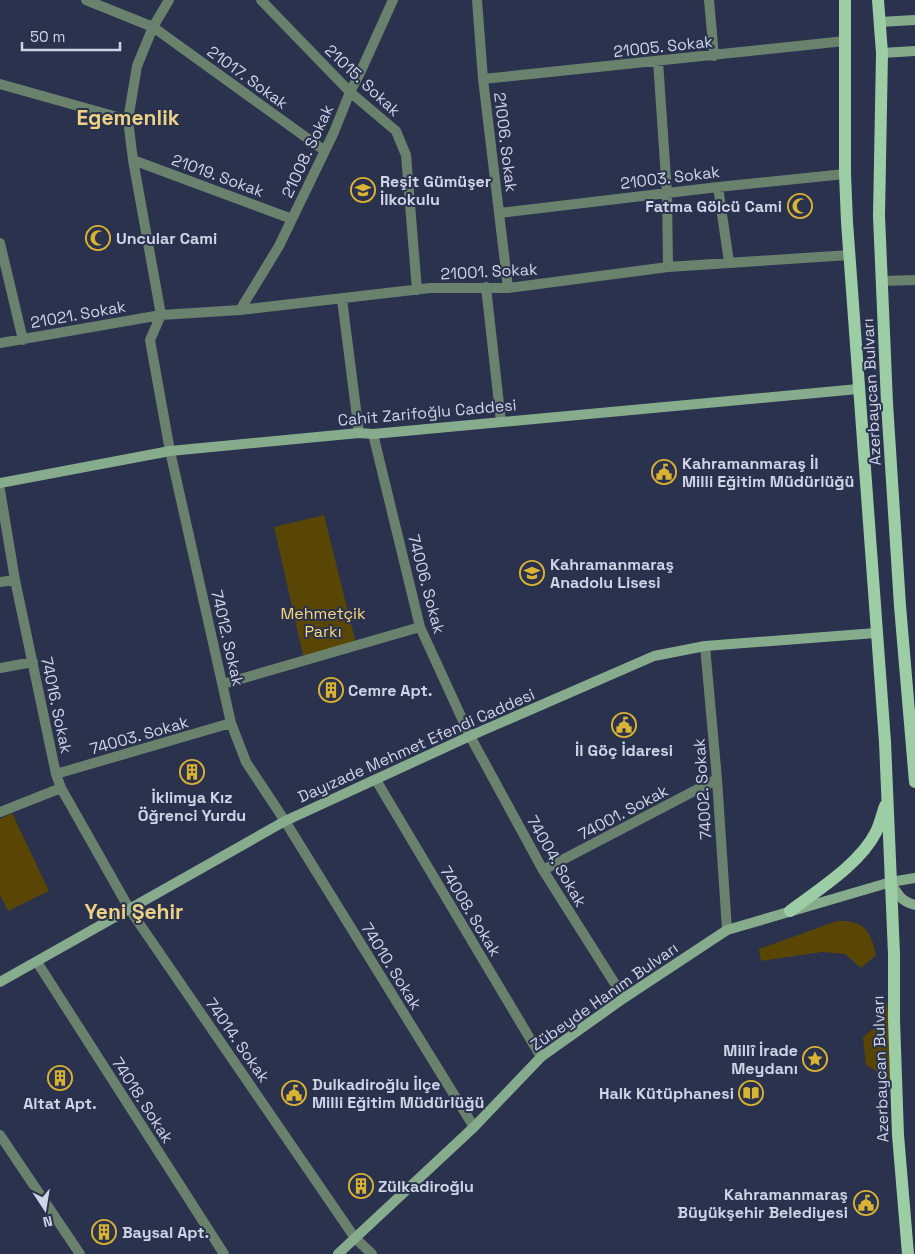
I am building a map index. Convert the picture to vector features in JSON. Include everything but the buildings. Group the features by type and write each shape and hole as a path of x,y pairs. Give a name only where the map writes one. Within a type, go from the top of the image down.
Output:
{"main road":[{"name":"Azerbaycan Bulvarı","path":"845,0 845,174 849,255 885,742 898,1135 908,1254"},
{"name":"Azerbaycan Bulvarı","path":"878,0 882,53 879,216 882,281 900,606 915,781"},
{"path":"790,912 838,874 862,852 876,832 887,798"}],"street":[{"name":"21017. Sokak","path":"86,0 153,27 325,152"},
{"path":"160,315 133,160 128,120 137,66 153,27 169,0"},
{"name":"21015. Sokak","path":"261,0 350,92 396,131 406,155 417,290"},
{"name":"21008. Sokak","path":"240,310 280,246 325,152 350,92 393,0"},
{"name":"21006. Sokak","path":"477,0 483,80 508,288"},
{"path":"709,0 714,56"},
{"path":"879,22 915,20"},
{"name":"21005. Sokak","path":"483,80 845,41"},
{"path":"882,53 915,51"},
{"path":"658,61 667,193 668,267"},
{"path":"0,84 128,120"},
{"name":"21019. Sokak","path":"133,160 292,219"},
{"name":"21003. Sokak","path":"500,213 845,174"},
{"path":"718,187 729,262"},
{"path":"0,243 23,340"},
{"name":"21001. Sokak","path":"160,315 240,310 417,290 508,288 668,267 849,255"},
{"path":"882,281 915,280"},
{"path":"486,287 501,422"},
{"path":"342,299 359,432"},
{"name":"21021. Sokak","path":"0,343 160,315"},
{"name":"74012. Sokak","path":"160,315 150,340 170,451 231,723 246,762 285,821"},
{"name":"Cahit Zarifoğlu Caddesi","path":"0,483 170,451 359,432 373,434 858,389"},
{"name":"74006. Sokak","path":"373,434 420,627 470,736"},
{"name":"74016. Sokak","path":"0,490 15,580 56,774 61,788 130,910"},
{"path":"0,582 15,580"},
{"path":"223,684 420,627"},
{"name":"Dayızade Mehmet Efendi Caddesi","path":"0,982 285,821 470,736 654,656 705,646 876,633"},
{"name":"74002. Sokak","path":"705,646 717,780 727,930"},
{"path":"0,668 33,662"},
{"name":"74003. Sokak","path":"56,774 231,723"},
{"name":"74004. Sokak","path":"470,736 544,870 624,998"},
{"name":"74008. Sokak","path":"376,780 540,1057"},
{"name":"74001. Sokak","path":"544,870 717,780"},
{"path":"0,812 61,788"},
{"name":"74010. Sokak","path":"285,821 474,1127"},
{"name":"Zübeyde Hanım Bulvarı","path":"338,1254 474,1127 540,1057 624,998 727,930 890,882 915,878"},
{"path":"890,882 898,895 907,903 915,905"},
{"name":"74014. Sokak","path":"130,910 355,1238 372,1254"},
{"name":"74018. Sokak","path":"37,962 224,1254"},
{"path":"0,1135 80,1254"}],"green space":[{"name":"Mehmetçik Parkı","path":"324,515 356,644 304,659 274,527"},
{"path":"12,813 49,891 8,911 0,895 0,819"},
{"path":"837,921 853,922 864,928 868,933 876,955 861,968 845,954 822,952 761,961 759,949"},
{"path":"887,1001 894,1092 880,1073 866,1065 863,1037 877,1026"}],"place":[{"name":"Reşit Gümüşer İlkokulu","path":"363,190"},
{"name":"Fatma Gölcü Cami","path":"800,206"},
{"name":"Uncular Cami","path":"98,238"},
{"name":"Kahramanmaraş İl Milli Eğitim Müdürlüğü","path":"664,472"},
{"name":"Kahramanmaraş Anadolu Lisesi","path":"532,573"},
{"name":"Cemre Apt.","path":"331,690"},
{"name":"İl Göç İdaresi","path":"624,725"},
{"name":"İklimya Kız Öğrenci Yurdu","path":"192,772"},
{"name":"Millî İrade Meydanı","path":"815,1059"},
{"name":"Altat Apt.","path":"60,1078"},
{"name":"Dulkadiroğlu İlçe Milli Eğitim Müdürlüğü","path":"294,1093"},
{"name":"Halk Kütüphanesi","path":"751,1093"},
{"name":"Zülkadiroğlu","path":"361,1186"},
{"name":"Kahramanmaraş Büyükşehir Belediyesi","path":"866,1203"},
{"name":"Baysal Apt.","path":"104,1232"}],"district":[{"name":"Egemenlik","path":"128,118"},
{"name":"Yeni Şehir","path":"134,912"}]}
